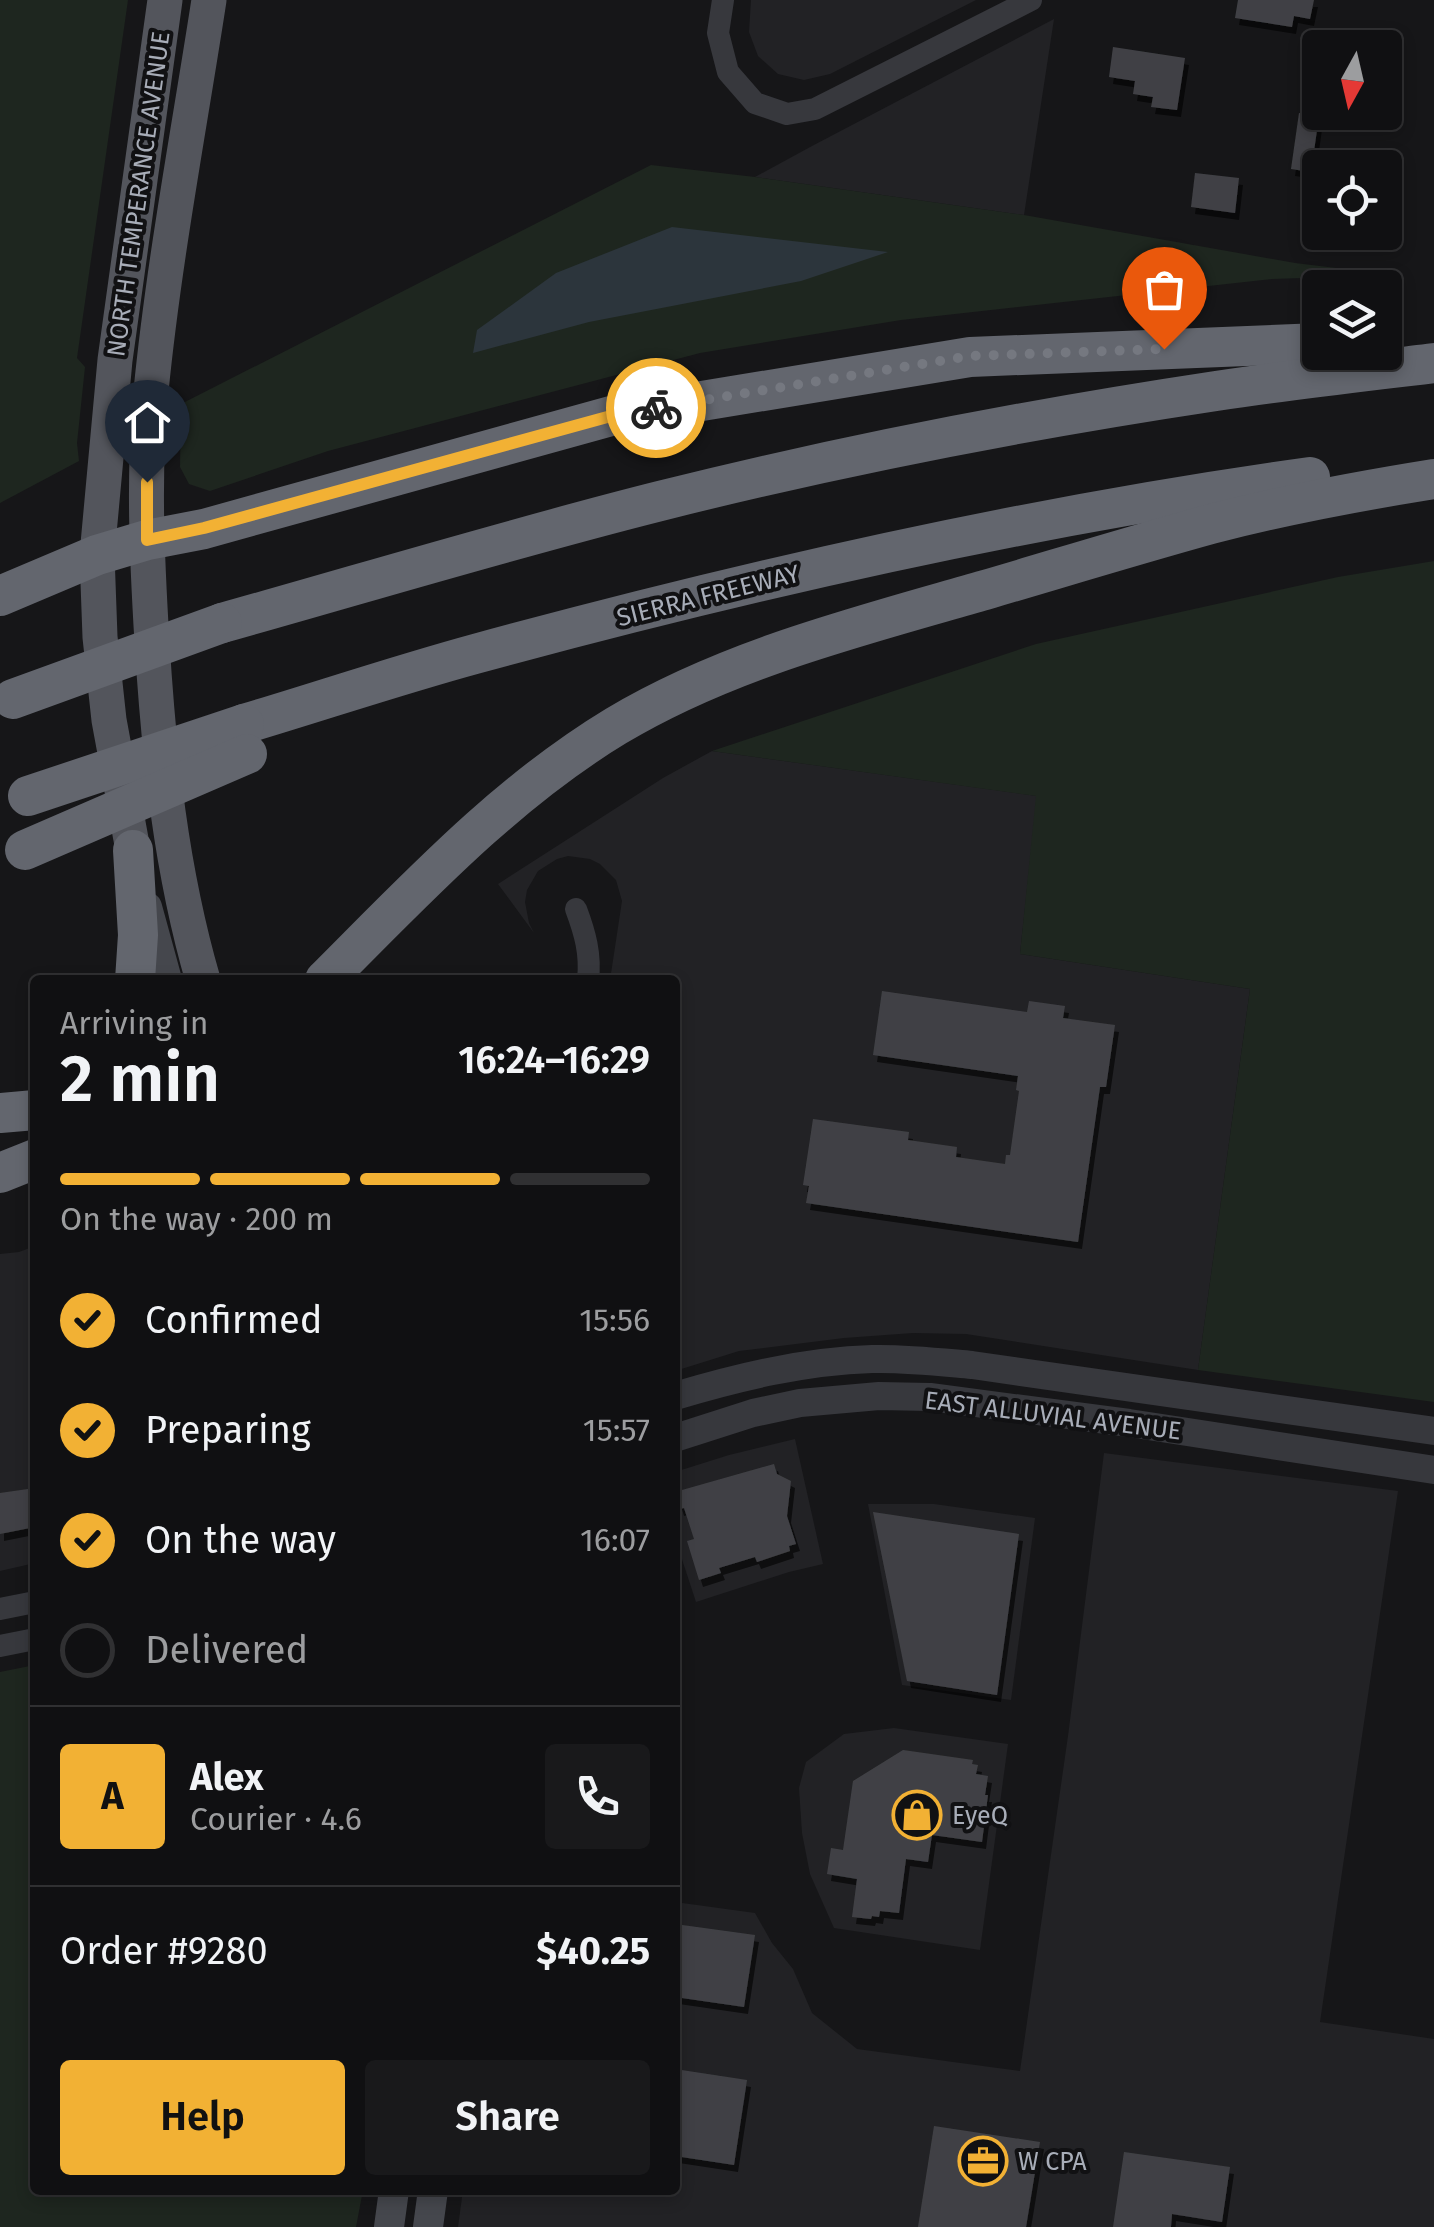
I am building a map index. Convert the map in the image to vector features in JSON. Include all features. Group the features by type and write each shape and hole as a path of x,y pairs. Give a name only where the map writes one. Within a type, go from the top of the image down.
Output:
{"highway":[{"path":"1402,340 1434,339"},
{"path":"0,596 96,554 630,412 970,356 1302,343"},
{"path":"6,701 222,623 642,506 1019,424 1218,390 1434,362"},
{"name":"SIERRA FREEWAY","path":"245,739 473,655 669,603 885,553 1109,508 1434,460"},
{"path":"329,975 431,874 526,789 616,726 702,682 844,630 1213,524 1319,499 1434,479"},
{"path":"14,801 245,739"},
{"path":"12,855 245,739"},
{"path":"133,850 138,935 135,975"},
{"path":"0,1112 30,1110"},
{"path":"0,1173 30,1162"}],"main road":[{"name":"NORTH TEMPERANCE AVENUE","path":"165,0 114,360 96,554 109,720 133,850 166,975"},
{"name":"NORTH TEMPERANCE AVENUE","path":"202,975 175,857 163,776 155,692 147,482 151,393 209,0"},
{"path":"389,2227 393,2195"},
{"path":"415,2195 428,2225"},
{"path":"428,2225 432,2195"}],"street":[{"path":"723,0 718,33 728,72 756,103 787,114 815,109 1031,0"},
{"path":"576,909 588,942 589,975"},
{"name":"EAST ALLUVIAL AVENUE","path":"680,1395 781,1369 835,1361 908,1360 972,1365 1434,1430"},
{"name":"EAST ALLUVIAL AVENUE","path":"680,1436 787,1405 930,1397 1434,1470"},
{"path":"0,1610 30,1603"},
{"path":"0,1646 30,1639"}],"shaded area":[{"path":"0,0 128,0 77,358 85,367 77,443 79,461 0,503"},
{"path":"751,0 976,0 830,74 804,80 778,74 758,56 749,32"},
{"path":"1054,19 1024,215 755,177 812,146"},
{"path":"651,165 1024,215 1353,270 1302,270 1302,278 901,320 700,353 328,451 210,491 189,484 180,467 181,404"},
{"path":"672,227 888,252 801,281 589,322 473,353 477,330 556,273"},
{"path":"1434,561 1434,1402 1198,1370 1250,989 1020,954 1036,796 712,751 1036,644 1338,577"},
{"path":"712,751 1037,796 1020,954 1250,989 1198,1370 966,1334 913,1333 739,1351 680,1369 680,975 611,975 622,901 616,880 590,859 568,856 538,871 525,902 534,933 498,884"},
{"path":"30,1248 30,1564 0,1571 0,1254"},
{"path":"795,1439 823,1564 696,1602 680,1553 680,1470"},
{"path":"1104,1453 1398,1491 1320,2022 1434,2039 1434,2227 458,2227 462,2195 680,2195 680,1903 755,1913 793,1969 812,2013 857,2049 1020,2071"},
{"path":"868,1504 934,1504 1035,1518 1011,1700 902,1685"},
{"path":"30,1666 30,2195 362,2195 356,2227 0,2227 0,1672"},
{"path":"894,1728 1008,1744 980,1950 834,1928 810,1874 799,1788 806,1762 844,1734"}],"building":[{"path":"1238,0 1314,0 1310,19 1294,16 1292,27 1235,18"},
{"path":"1113,47 1185,58 1177,110 1151,107 1153,97 1133,94 1135,81 1109,77"},
{"path":"1299,113 1302,113 1302,130 1317,130 1314,150 1302,150 1302,171 1291,169"},
{"path":"1195,173 1239,178 1235,213 1191,207"},
{"path":"882,991 1027,1012 1029,1001 1065,1006 1063,1018 1115,1025 1106,1087 1100,1087 1078,1242 806,1203 809,1186 803,1185 813,1119 909,1132 908,1140 957,1147 956,1157 1005,1164 1006,1155 1010,1155 1018,1076 873,1055"},
{"path":"774,1464 777,1474 791,1481 787,1516 796,1544 789,1546 790,1551 757,1562 755,1557 719,1568 721,1573 699,1580 687,1541 694,1539 684,1508 680,1509 680,1491"},
{"path":"30,1489 30,1528 0,1534 0,1493"},
{"path":"873,1512 1019,1534 997,1695 907,1681"},
{"name":"EyeQ","path":"903,1750 973,1760 972,1764 978,1765 976,1774 988,1776 982,1842 932,1835 928,1862 906,1859 899,1913 880,1911 879,1917 871,1919 852,1917 857,1879 827,1874 831,1848 843,1850 853,1781"},
{"path":"680,1925 755,1935 744,2007 680,1998"},
{"path":"680,2070 747,2080 734,2165 680,2157"},
{"path":"934,2126 1040,2142 1026,2227 918,2227"},
{"path":"1124,2152 1230,2167 1222,2222 1172,2214 1171,2227 1113,2227"}],"way so far":[{"path":"656,408 970,356 1164,349"}],"place":[{"name":"EyeQ","path":"917,1815"},
{"name":"W CPA","path":"983,2161"}],"route":[{"path":"147,482 147,540 204,528 611,416 656,408"}]}
